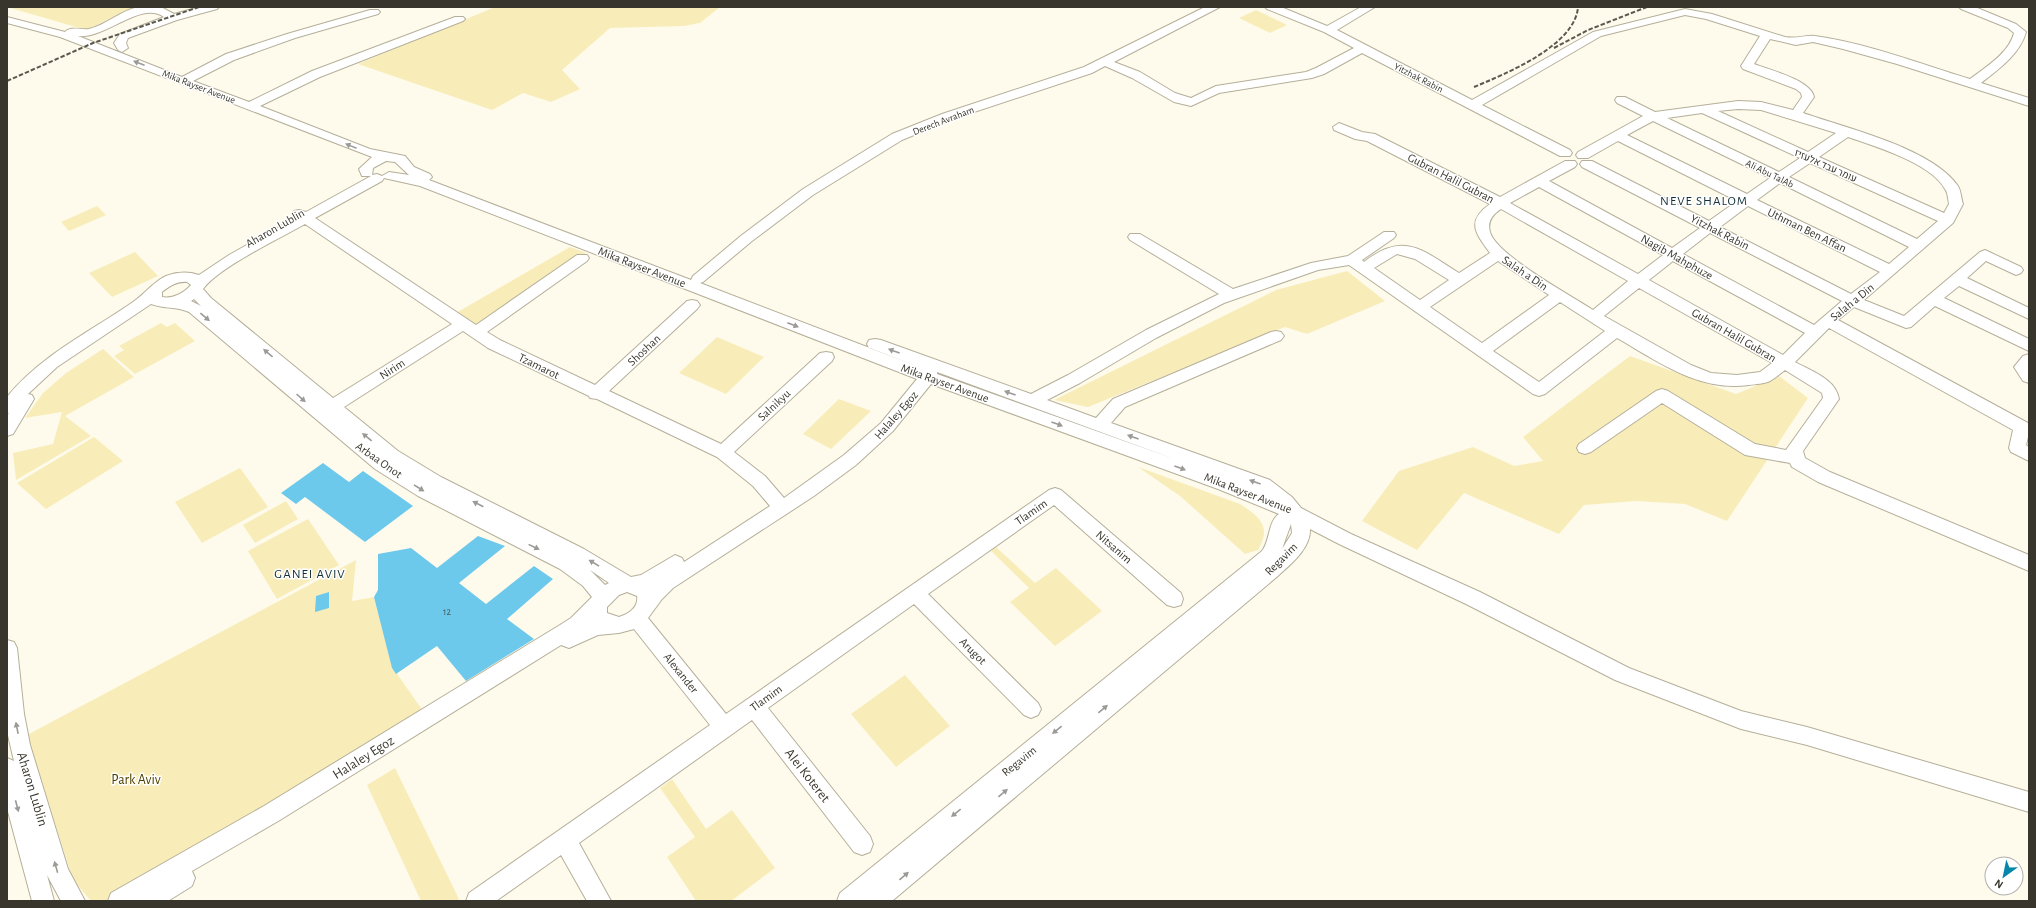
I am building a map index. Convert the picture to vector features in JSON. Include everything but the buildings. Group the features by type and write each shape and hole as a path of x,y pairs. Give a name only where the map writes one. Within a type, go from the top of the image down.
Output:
{"street":[{"path":"122,48 120,43 124,36 173,18 213,7"},
{"name":"Derech Avraham","path":"698,279 747,238 808,192 898,137 946,117 1088,70 1214,7"},
{"name":"Yitzhak Rabin","path":"1271,7 1328,30 1472,105 1568,158"},
{"path":"1328,30 1369,7"},
{"path":"1965,7 2012,26 2020,32 2020,38 2003,58 1972,84"},
{"path":"7,16 82,34 96,31 132,12 147,9 159,9 173,18"},
{"path":"185,80 238,54 291,36 374,12"},
{"path":"1472,105 1597,34 1685,12 1708,16 1766,36 1796,42 1813,39 1900,61 2029,102"},
{"path":"250,106 316,74 459,19"},
{"name":"Mika Rayser Avenue","path":"7,20 64,35 185,80 366,152 399,158 412,172 429,179 698,279 925,372 1032,401 1264,486 1284,499 1296,513"},
{"name":"Mika Rayser Avenue","path":"7,28 54,40 353,157 360,160 375,174 411,178 425,183 1224,484 1296,513"},
{"path":"1766,36 1747,66 1800,86 1808,92 1808,97 1796,115"},
{"path":"1104,62 1135,74 1167,94 1188,102 1193,102 1203,95 1216,90 1308,75 1320,71 1362,48"},
{"name":"Ali Abu TalAb","path":"1621,100 1919,246"},
{"name":"Salah a Din","path":"1568,158 1538,182 1500,203 1489,211 1482,222 1483,234 1498,254 1516,268 1559,296 1616,331 1685,370 1709,379 1737,381 1764,377 1784,363 1827,321 1890,271 1948,220 1956,204 1952,188 1940,175 1917,159 1885,145 1796,115 1761,106 1738,105 1652,116 1616,135 1585,160"},
{"name":"עומר עבד אלעזיז","path":"1703,109 1948,220"},
{"name":"Gubran Halil Gubran","path":"1339,127 1360,136 1370,137 1500,203 1822,384 1830,391 1831,399 1794,450 1797,458"},
{"path":"1594,317 1637,280 1672,254 1778,177 1846,132"},
{"name":"Uthman Ben Affan","path":"1616,135 1746,201 1890,271"},
{"path":"388,157 372,163 375,174 398,172 403,163"},
{"path":"1568,158 1577,166 1585,160"},
{"name":"Yitzhak Rabin","path":"1585,160 1853,301 1906,323 1934,299"},
{"name":"Aharon Lublin","path":"302,216 216,262 168,281 163,299 184,299 197,286 234,258 302,216 352,184 375,174"},
{"name":"Nagib Mahphuze","path":"1538,182 1815,332"},
{"name":"Tzamarot","path":"302,216 494,344 596,394 723,452 759,481 778,504"},
{"path":"1032,401 1074,379 1151,334 1219,300 1316,266 1352,260 1389,235"},
{"path":"1135,237 1232,295"},
{"path":"1365,268 1389,251 1397,249 1412,252 1460,280"},
{"path":"1421,306 1498,254"},
{"path":"2016,270 1985,255 1934,299 2029,346"},
{"name":"Nirim","path":"326,411 470,328 582,258"},
{"path":"1352,260 1421,306 1482,351 1539,390 1616,331"},
{"path":"180,277 194,279 197,286"},
{"path":"1957,279 2029,314"},
{"name":"Arbaa Onot","path":"197,286 199,295 206,302 326,411 381,464 431,495 567,564 590,580 601,599"},
{"path":"1482,351 1559,296"},
{"path":"7,408 26,384 43,368 74,346 141,304 163,299"},
{"path":"7,430 25,400 53,371 120,325 163,299"},
{"name":"Arbaa Onot","path":"163,299 181,302 194,308 326,411 392,456 435,482 578,554 631,584"},
{"name":"Shoshan","path":"596,394 692,305"},
{"path":"1827,321 2022,427 2017,448 2029,455"},
{"path":"1099,425 1119,403 1276,336"},
{"name":"Salnikyu","path":"723,452 826,357"},
{"path":"2029,360 2022,367 2029,377"},
{"name":"Halaley Egoz","path":"642,610 654,592 778,504 857,441 925,372"},
{"path":"1585,448 1662,395 1751,450 1797,458 1798,462 1824,477 2029,563"},
{"name":"Tlamim","path":"477,901 1055,495"},
{"name":"Nitsanim","path":"1055,495 1174,599"},
{"path":"1253,496 1268,510 1279,528"},
{"name":"Halaley Egoz","path":"631,584 659,574 778,504"},
{"path":"1296,513 1345,540 1473,598 1622,674 1741,720 1807,736 2029,802"},
{"name":"Regavim","path":"848,901 1268,556 1277,541 1279,528 1283,520 1296,513 1300,525 1299,541 1282,560 874,901"},
{"path":"631,584 645,592 642,610 623,624 614,624 602,619 598,608 601,599 614,588 631,584"},
{"name":"Arugot","path":"915,593 1031,709"},
{"name":"Halaley Egoz","path":"119,901 266,817 567,631 578,624 601,599"},
{"name":"Alexander","path":"642,610 724,727"},
{"name":"Halaley Egoz","path":"147,901 572,637 595,627 614,624"},
{"name":"Aharon Lublin","path":"7,648 14,714 20,744 58,874 74,901"},
{"name":"Alei Koteret","path":"754,707 862,844"},
{"name":"Aharon Lublin","path":"7,768 43,901"},
{"path":"564,840 600,901"}],"green space":[{"path":"7,7 146,7 124,12 86,30"},
{"path":"495,7 720,7 700,23 684,26 610,28 562,70 580,89 551,102 523,93 492,110 358,64"},
{"path":"1256,10 1287,25 1270,33 1239,18"},
{"path":"97,206 106,215 69,231 61,222"},
{"path":"570,247 586,253 478,328 456,313"},
{"path":"135,252 158,276 112,297 89,273"},
{"path":"1347,271 1385,301 1307,334 1285,327 1088,407 1054,400 1276,290"},
{"path":"161,323 167,327 175,323 195,341 135,374 114,356 124,350 119,346"},
{"path":"717,337 764,357 726,394 679,373"},
{"path":"103,349 134,377 65,416 91,436 16,480 13,453 53,444 62,412 25,418 43,393 66,373"},
{"path":"1630,356 1736,394 1779,376 1808,398 1727,521 1685,504 1636,501 1584,505 1559,534 1464,493 1417,550 1362,521 1399,471 1473,447 1514,466 1543,461 1523,437"},
{"path":"839,399 871,411 831,449 803,434"},
{"path":"94,437 123,461 46,509 17,483"},
{"path":"1138,467 1240,504 1253,513 1262,523 1264,535 1258,550 1245,554 1180,496"},
{"path":"240,468 268,507 202,543 175,502"},
{"path":"286,501 298,519 255,543 243,525"},
{"path":"308,519 339,565 277,599 248,551"},
{"path":"996,547 1035,583 1056,568 1102,611 1055,646 1010,602 1029,588 991,551"},
{"name":"Park Aviv","path":"356,560 352,601 374,597 393,668 423,711 110,900 91,901 73,880 27,735"},
{"path":"905,675 950,726 896,767 851,714"},
{"path":"395,768 459,899 457,901 421,901 367,785"},
{"path":"672,779 706,829 732,810 775,868 731,901 696,901 667,857 695,837 660,788"}],"railway":[{"path":"7,81 93,43 199,7"},
{"path":"1474,87 1520,66 1552,46 1565,34 1574,21 1578,7"},
{"path":"1554,48 1588,30 1647,7"}],"district":[{"name":"NEVE SHALOM","path":"1704,200"},
{"name":"GANEI AVIV","path":"310,573"}]}
